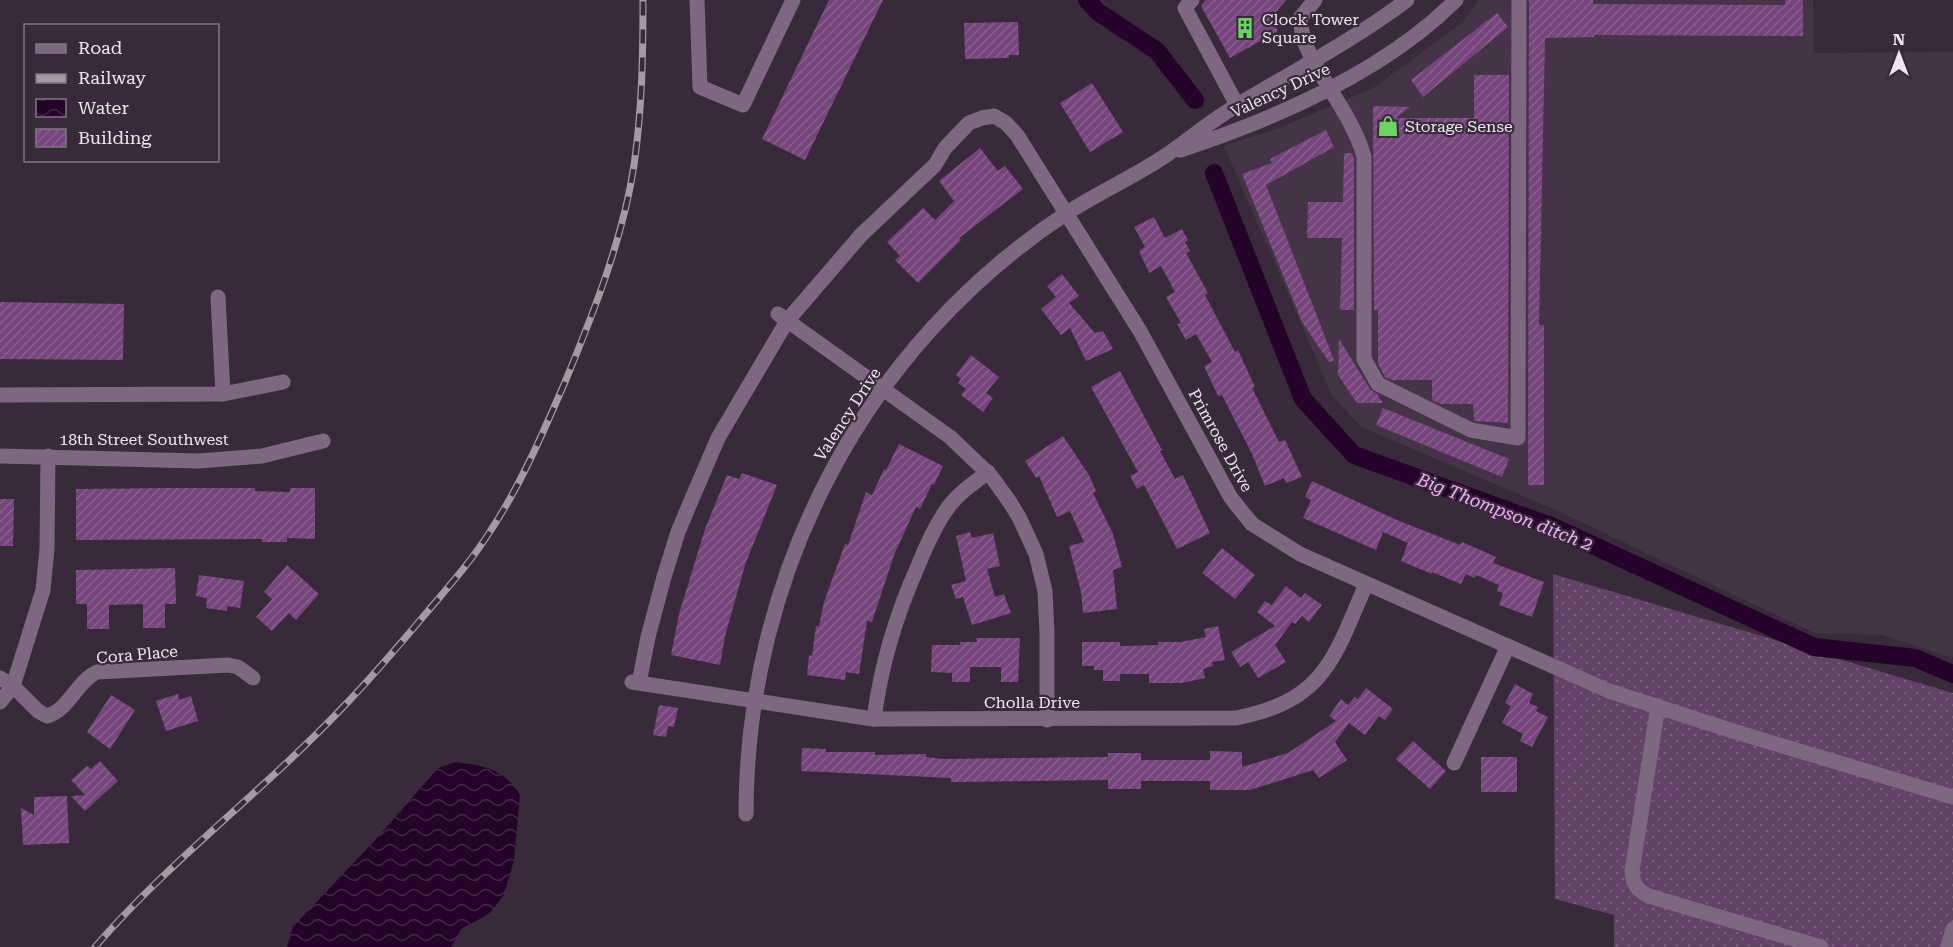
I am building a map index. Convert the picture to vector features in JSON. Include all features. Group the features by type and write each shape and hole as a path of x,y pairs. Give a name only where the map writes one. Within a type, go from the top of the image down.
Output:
{"street":[{"path":"697,0 700,87 744,105 793,0"},
{"path":"1192,0 1185,8 1237,105"},
{"path":"1315,0 1300,18 1304,40 1329,89 1359,138 1364,158 1364,359 1377,384 1472,430 1518,438 1519,0"},
{"name":"Valency Drive","path":"747,814 749,747 754,702 767,637 793,554 846,445 882,390 915,348 1001,261 1067,213 1168,154 1216,118 1363,31 1407,0"},
{"name":"Valency Drive","path":"1168,154 1225,135 1329,89 1396,50 1424,30 1456,0"},
{"name":"Primrose Drive","path":"782,317 861,234 935,165 945,148 969,123 994,116 1006,123 1017,135 1067,213 1155,358 1231,498 1252,524 1275,541 1366,584 1609,691 1953,797"},
{"path":"218,297 223,394"},
{"path":"782,317 950,437 988,472 1019,517 1040,569 1047,611 1047,720"},
{"name":"Cholla Drive","path":"782,317 718,438 678,532 635,683 874,719 1236,718 1277,708 1305,691 1326,668 1366,584"},
{"path":"0,395 223,394 283,382"},
{"name":"18th Street Southwest","path":"0,456 199,460 262,456 323,441"},
{"path":"0,702 43,590 47,549 48,456"},
{"path":"874,719 879,682 888,647 904,597 927,544 948,507 988,472"},
{"path":"1454,763 1508,646"},
{"name":"Cora Place","path":"7,682 38,711 47,716 59,711 88,677 97,672 228,665 238,667 253,678"},
{"path":"1658,706 1632,871 1632,882 1638,891 1821,947"},
{"path":"1948,947 1953,928"}],"shaded area":[{"path":"1478,0 1813,0 1814,53 1953,52 1953,657 1883,635 1814,633 1556,510 1361,427 1332,395 1224,146 1279,128 1373,88 1463,22"},
{"path":"1553,574 1953,693 1953,947 1614,947 1614,915 1555,899"}],"water":[{"path":"455,762 483,767 500,774 514,786 520,795 514,860 504,895 489,914 461,929 451,947 287,947 293,927 379,836 438,768"}],"building":[{"path":"829,0 883,0 805,160 762,139"},
{"name":"Clock Tower Square","path":"1206,0 1286,0 1276,12 1281,21 1274,24 1278,31 1230,58 1201,6"},
{"path":"1529,0 1593,0 1593,4 1785,5 1785,0 1803,0 1803,36 1594,35 1594,37 1545,38 1539,325 1544,325 1544,485 1528,485"},
{"path":"1497,13 1508,27 1423,97 1411,80"},
{"path":"1018,22 1019,55 1009,55 1009,58 965,59 964,23"},
{"path":"1474,75 1509,75 1508,423 1474,421 1473,404 1440,404 1432,400 1432,380 1392,380 1385,377 1378,364 1378,310 1374,310 1373,106 1410,107 1396,118 1474,118"},
{"path":"1092,83 1123,132 1090,152 1060,103"},
{"path":"1326,130 1334,147 1266,185 1334,360 1329,362 1302,322 1242,174 1272,163 1270,159"},
{"path":"980,148 998,171 1005,166 1023,189 959,238 961,240 918,283 895,260 900,256 887,242 923,208 935,220 954,201 939,181"},
{"path":"1344,153 1352,153 1354,159 1354,310 1340,310 1342,238 1307,238 1308,202 1343,202"},
{"path":"1154,217 1165,238 1182,229 1188,240 1185,242 1190,251 1186,253 1208,293 1205,295 1235,352 1238,350 1255,387 1252,388 1279,442 1285,440 1302,477 1286,483 1284,478 1265,486 1252,454 1222,395 1218,396 1204,366 1212,362 1196,334 1186,340 1177,324 1181,323 1166,297 1175,292 1161,266 1149,273 1139,251 1145,247 1134,227"},
{"path":"1062,274 1079,296 1069,303 1095,333 1103,331 1113,349 1086,361 1070,328 1061,335 1041,309 1056,297 1047,286"},
{"path":"0,302 124,304 123,360 0,359"},
{"path":"1339,339 1370,389 1383,403 1357,403 1338,375"},
{"path":"971,355 999,377 986,393 993,398 983,412 961,395 966,389 958,383 961,379 956,375"},
{"path":"1120,371 1175,479 1183,475 1210,533 1177,549 1144,485 1137,489 1130,476 1138,472 1091,387"},
{"path":"1383,408 1509,459 1502,477 1376,425"},
{"path":"1063,436 1089,475 1096,491 1093,493 1113,534 1122,567 1113,570 1117,609 1083,613 1081,592 1069,546 1084,542 1070,511 1057,517 1039,476 1036,478 1025,461"},
{"path":"899,444 943,466 920,509 916,507 894,555 872,622 867,621 859,674 846,672 845,680 807,675 816,626 819,626 824,602 845,544 848,545 866,492 872,495"},
{"path":"742,473 777,485 745,565 725,636 720,665 671,655 679,614 705,529 727,475 739,479"},
{"path":"1312,481 1397,520 1460,545 1462,542 1496,557 1493,563 1544,582 1532,617 1499,605 1503,593 1497,591 1499,585 1476,575 1474,578 1466,574 1461,584 1401,561 1408,543 1383,532 1376,550 1303,518 1311,500 1305,497"},
{"path":"255,488 255,491 290,492 290,488 315,488 315,539 287,538 287,542 262,542 262,539 76,540 76,489"},
{"path":"0,499 14,499 13,546 0,546"},
{"path":"970,532 972,538 993,533 1000,566 987,569 995,597 1004,594 1011,613 972,625 963,597 956,599 951,585 966,581 956,536"},
{"path":"1222,548 1255,575 1235,599 1202,573"},
{"path":"287,565 319,594 296,620 289,613 272,631 256,617 272,599 264,592"},
{"path":"175,568 176,604 165,604 165,628 143,628 143,604 109,605 109,629 87,629 87,604 76,604 76,570"},
{"path":"199,575 244,581 240,608 227,606 227,611 206,608 207,598 196,596"},
{"path":"1286,586 1301,598 1305,593 1322,605 1309,622 1302,616 1295,624 1292,622 1275,645 1286,662 1258,678 1248,662 1240,667 1231,652 1275,626 1257,612 1265,601 1272,605"},
{"path":"1218,626 1225,660 1212,662 1213,666 1203,669 1205,678 1182,683 1149,683 1149,674 1120,674 1120,681 1103,681 1103,670 1094,670 1094,666 1082,666 1082,642 1120,642 1120,646 1158,645 1158,642 1180,642 1206,637 1204,629"},
{"path":"976,638 1020,638 1018,682 1001,682 1001,667 970,667 970,682 952,682 952,673 931,672 932,645 960,645 960,642 977,642"},
{"path":"1515,684 1533,694 1529,703 1538,707 1536,711 1548,717 1532,747 1520,741 1523,734 1502,723 1511,706 1505,703"},
{"path":"1366,688 1393,709 1385,720 1379,716 1365,735 1349,723 1335,742 1347,760 1319,778 1313,770 1250,790 1210,790 1210,781 1141,781 1141,789 1108,789 1108,780 951,782 951,778 801,771 802,748 826,749 825,752 875,752 875,755 926,754 926,757 944,759 1108,757 1108,753 1141,753 1141,760 1210,760 1210,751 1242,752 1242,767 1288,753 1336,721 1329,716 1341,699 1348,705 1355,697 1358,699"},
{"path":"178,694 179,700 191,696 198,721 166,731 156,701"},
{"path":"111,695 135,710 110,749 87,732"},
{"path":"659,705 678,708 674,727 668,726 666,737 653,735"},
{"path":"1413,741 1446,771 1430,789 1396,759"},
{"path":"1481,757 1517,757 1517,792 1481,792"},
{"path":"100,761 118,781 85,811 71,796 85,795 71,780 87,766 91,769"},
{"path":"67,796 69,843 23,845 21,808 34,815 34,797"}],"waterway":[{"name":"Big Thompson ditch 2","path":"1087,0 1098,12 1157,51 1195,100"},
{"name":"Big Thompson ditch 2","path":"1214,173 1303,399 1354,455 1551,526 1814,647 1915,658 1953,674"}],"railway":[{"path":"95,947 155,884 283,766 356,694 461,572 502,513 531,458 565,382 596,303 623,221 639,124 643,0"}],"place":[{"name":"Clock Tower Square","path":"1245,28"},
{"name":"Storage Sense","path":"1388,126"}]}
